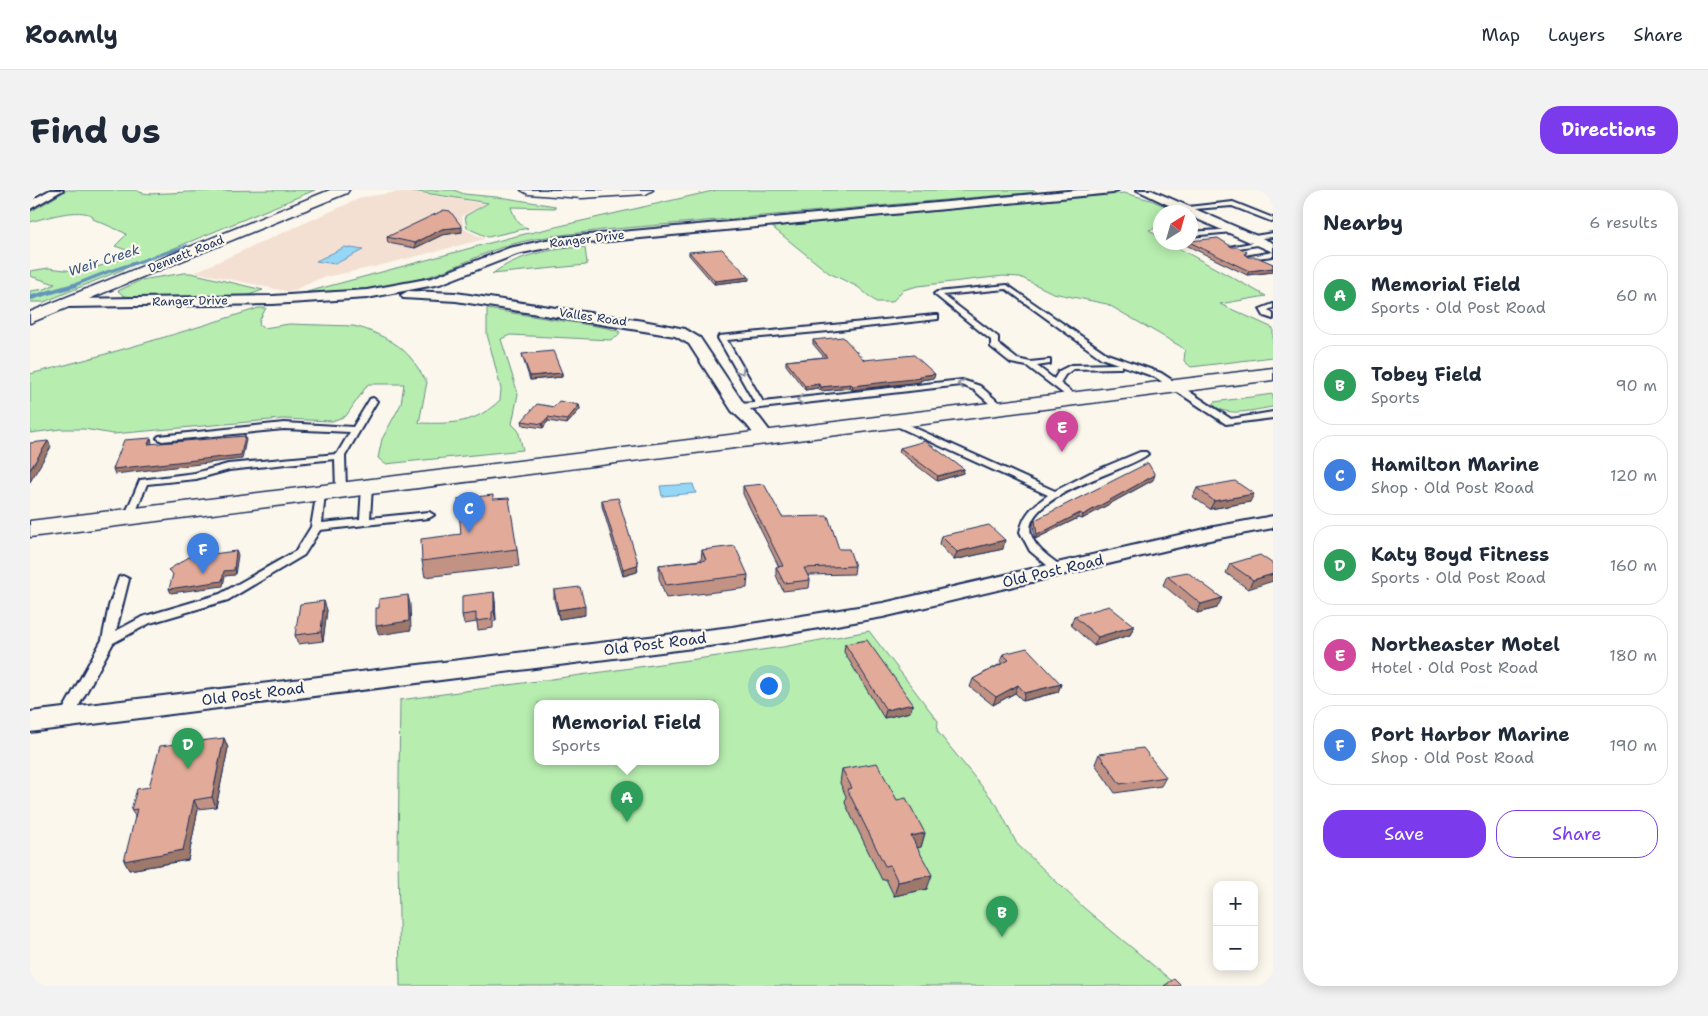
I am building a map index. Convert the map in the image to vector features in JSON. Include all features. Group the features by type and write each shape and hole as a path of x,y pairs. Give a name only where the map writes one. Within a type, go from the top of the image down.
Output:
{"main road":[{"name":"Dennett Road","path":"30,318 342,190"},
{"path":"528,190 598,194 646,190"},
{"path":"30,529 1273,374"}],"street":[{"path":"30,206 58,190"},
{"name":"Ranger Drive","path":"67,303 282,299 368,294 436,281 513,252 556,242 1114,190"},
{"path":"1142,190 1175,205"},
{"path":"1198,215 1268,246"},
{"name":"Valles Road","path":"368,294 456,297 680,332 696,342 738,407 766,438"},
{"name":"Old Post Road","path":"30,722 750,632 883,610 1214,533 1273,522"}],"lane":[{"path":"1198,207 1233,204 1273,220"},
{"path":"1198,233 1232,230"},
{"path":"1249,238 1273,235"},
{"path":"1232,247 1268,246"},
{"path":"1248,257 1273,254"},
{"path":"1046,362 1030,364 1014,361 994,346 995,339 937,294 1007,287 1104,356 1158,375 1229,422 1273,416"},
{"path":"1273,306 1264,309 1267,314 1273,317"},
{"path":"761,404 722,338 829,329 935,316"},
{"path":"1066,360 1088,360 1123,364"},
{"path":"1030,364 1076,399"},
{"path":"1055,384 1062,373 1071,367 1105,365 1132,367"},
{"path":"738,407 962,382 977,388 1001,409"},
{"path":"108,640 146,620 224,597 300,553 316,526 330,492 340,456 373,401"},
{"path":"895,422 1054,494"},
{"path":"162,438 284,426 356,430"},
{"path":"1058,569 1030,544 1025,531 1026,522 1033,510 1054,494 1143,454"},
{"path":"129,517 143,482 196,476 228,467 340,456"},
{"path":"365,522 367,487"},
{"path":"316,526 429,515"},
{"path":"66,717 108,640 123,579"}],"shaded area":[{"path":"406,191 485,204 462,216 464,229 485,239 374,267 321,278 290,292 195,272 363,197"}],"green space":[{"path":"67,190 136,190 152,194 315,190 44,302 30,302 30,291 45,289 55,284 30,276 30,271 49,268 81,272 132,256 132,252 115,246 126,235 125,233 93,219 93,216 87,214 62,214 30,222 30,212"},
{"path":"406,190 454,190 464,194 506,198 555,206 555,208 511,207 519,223 528,228 488,237 467,228 465,216 488,203"},
{"path":"717,190 1033,190 1037,192 603,230 558,236 524,241 502,247 413,281 367,289 307,292 512,237"},
{"path":"1124,193 1151,200 1163,205 1153,205 1153,229 1149,230 1153,233 1153,250 1182,250 1266,296 1220,304 1273,328 1273,357 1191,367 1184,361 1185,351 1180,346 1107,304 1053,293 1020,277 1003,276 918,286 903,290 892,302 876,302 858,287 829,273 772,227"},
{"path":"585,248 586,265 492,274 524,257 559,249"},
{"path":"184,273 263,290 246,296 136,297 124,296 118,291 141,280"},
{"path":"259,308 266,308 259,321 260,326 264,328 289,324 353,326 379,335 399,346 407,353 427,382 419,423 463,421 482,414 500,400 501,389 487,334 487,309 608,328 620,332 617,337 610,340 510,335 501,339 518,394 512,424 518,430 523,450 385,464 378,458 382,439 401,404 404,384 368,384 346,416 332,421 282,419 113,434 84,429 61,429 30,433 30,374 145,343"},
{"path":"1273,394 1273,407 1250,411 1225,411 1213,404 1214,402"},
{"path":"869,631 938,721 937,731 997,805 1017,844 1084,908 1178,986 400,986 398,855 400,700 783,647"}],"water":[{"path":"345,247 363,250 335,264 316,261"},
{"path":"693,484 696,493 662,496 660,486"}],"building":[{"path":"444,210 450,211 462,227 442,229 415,243 387,237"},
{"path":"1218,238 1232,247 1237,247 1247,252 1244,254 1248,257 1257,257 1273,264 1273,268 1249,271 1198,246 1198,240"},
{"path":"722,249 749,277 715,281 689,252"},
{"path":"843,337 864,360 914,355 935,374 919,376 921,378 853,386 851,384 821,387 819,384 805,386 786,361 827,357 813,340"},
{"path":"553,351 562,373 530,376 522,354"},
{"path":"559,401 579,405 567,420 548,417 542,424 522,421 537,404 554,407"},
{"path":"245,436 241,455 113,469 124,440 151,438 148,444"},
{"path":"48,441 30,470 30,443"},
{"path":"925,441 964,469 938,476 900,448"},
{"path":"1148,463 1155,475 1083,515 1080,513 1037,535 1035,520"},
{"path":"1235,481 1254,494 1214,501 1197,488"},
{"path":"764,484 782,517 828,516 839,549 849,549 855,566 804,568 810,580 784,583 776,567 783,566 743,486"},
{"path":"493,495 493,499 509,498 517,549 422,561 421,539 461,534 458,499"},
{"path":"618,498 638,563 623,569 602,500"},
{"path":"989,525 1005,540 957,552 941,536"},
{"path":"735,546 748,575 666,585 659,565 706,560 702,550"},
{"path":"236,551 234,570 224,571 222,581 169,589 173,574 168,570 189,557"},
{"path":"1260,555 1273,564 1273,574 1253,580 1230,564"},
{"path":"1187,572 1222,598 1201,604 1167,576"},
{"path":"580,587 585,606 558,610 554,590"},
{"path":"494,592 492,619 476,621 476,613 462,615 462,596"},
{"path":"408,595 409,621 376,626 376,608 379,608 379,599"},
{"path":"324,601 321,632 295,635 300,604"},
{"path":"1109,606 1134,626 1098,637 1074,616"},
{"path":"867,640 913,704 886,710 845,644"},
{"path":"1027,648 1061,684 1025,693 1018,685 996,697 973,679 1009,660 1003,654"},
{"path":"224,738 212,797 194,800 183,850 124,861 137,809 131,810 137,789 149,787 160,746"},
{"path":"1143,748 1166,777 1120,784 1099,754"},
{"path":"877,763 897,800 906,798 925,833 911,836 932,875 898,882 890,865 885,866 847,789 852,788 842,769"},
{"path":"1174,979 1181,986 1164,986"}],"waterway":[{"name":"Weir Creek","path":"73,286 107,272 187,246"},
{"name":"Weir Creek","path":"30,298 73,286"}],"place":[{"name":"Northeaster Motel","path":"1062,452"},
{"name":"Hamilton Marine","path":"469,533"},
{"name":"Port Harbor Marine","path":"203,574"},
{"name":"Katy Boyd Fitness","path":"188,769"},
{"name":"Memorial Field","path":"627,822"},
{"name":"Tobey Field","path":"1002,937"}]}
